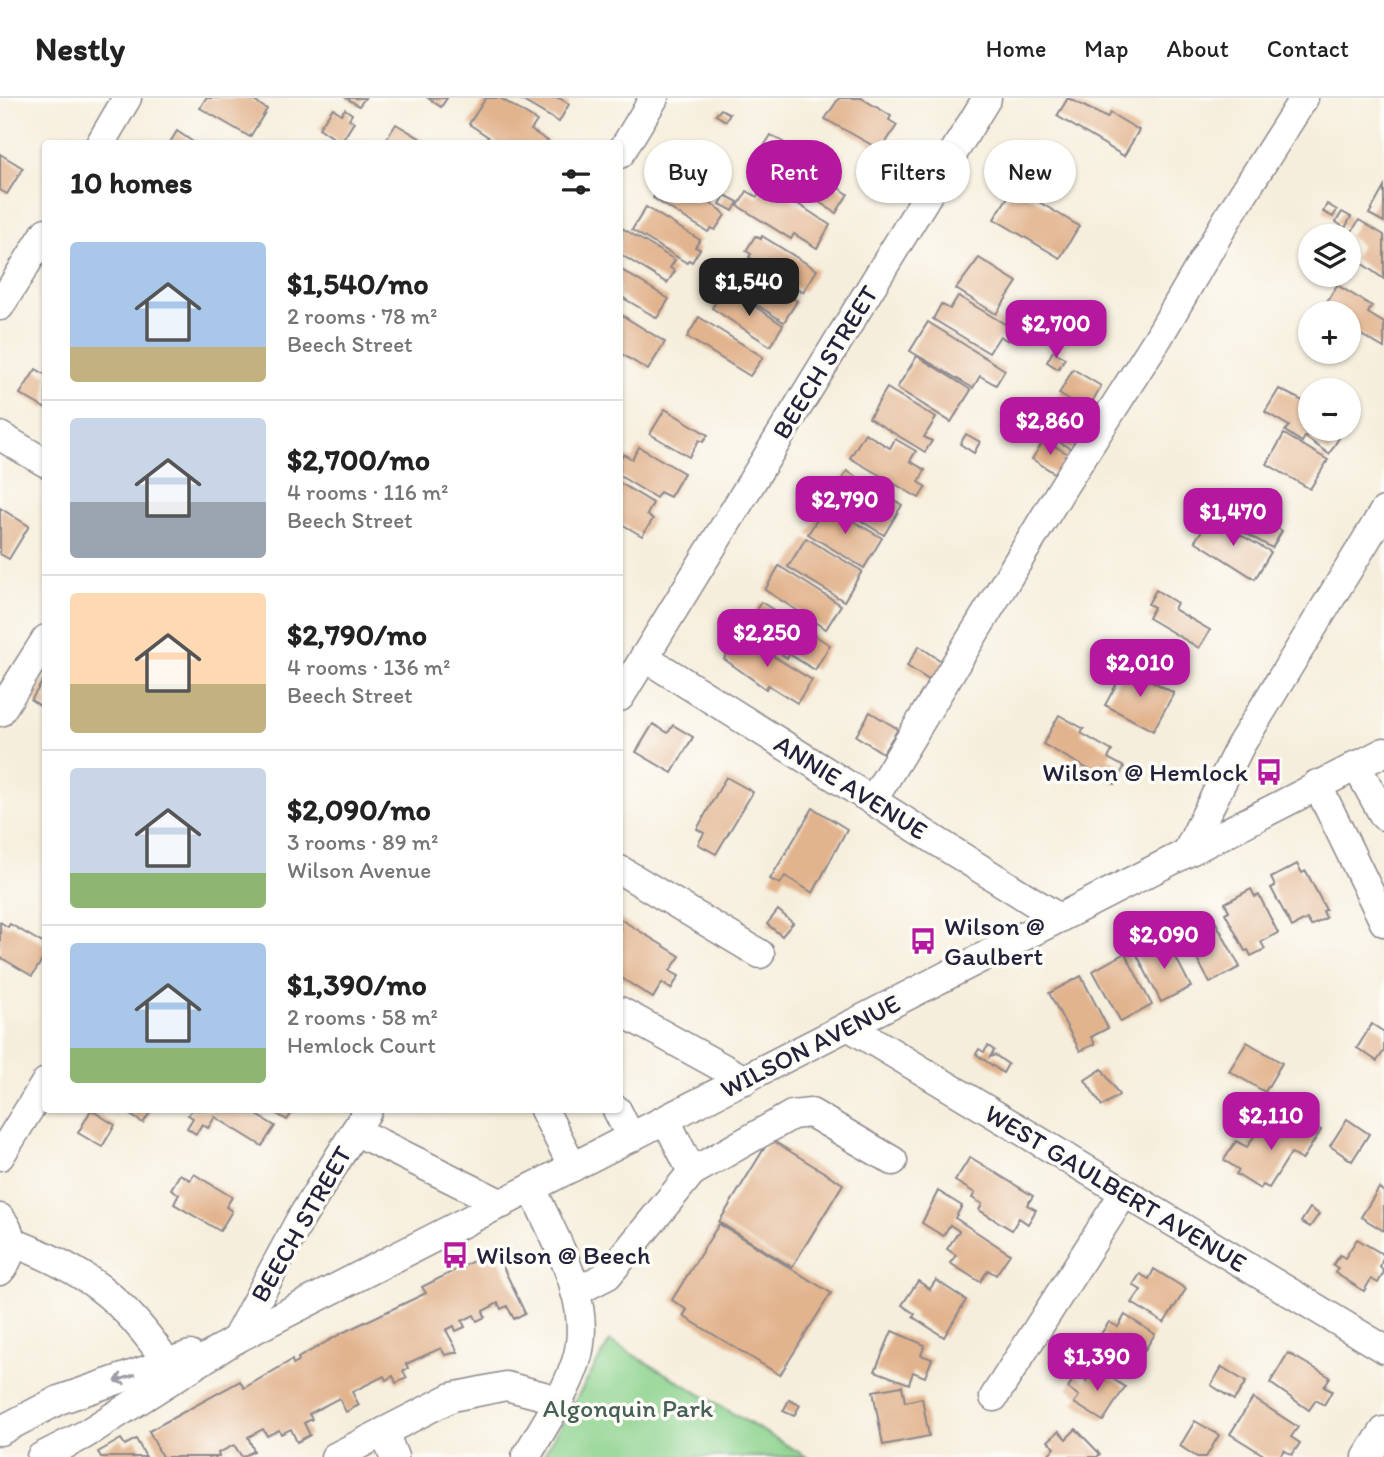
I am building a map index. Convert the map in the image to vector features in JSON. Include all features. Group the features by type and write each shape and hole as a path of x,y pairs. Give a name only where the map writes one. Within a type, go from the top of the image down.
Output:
{"street":[{"path":"102,140 127,98"},
{"path":"623,148 654,98"},
{"name":"BEECH STREET","path":"623,692 987,98"},
{"path":"873,800 1229,216 1304,98"},
{"path":"0,306 42,238"},
{"path":"0,436 42,461"},
{"path":"1187,852 1240,746 1384,511"},
{"path":"0,712 42,645"},
{"name":"ANNIE AVENUE","path":"644,657 1059,918"},
{"name":"WILSON AVENUE","path":"41,1457 84,1435 236,1339 1384,752"},
{"path":"1356,765 1381,803"},
{"path":"1318,784 1384,922"},
{"path":"623,872 760,954"},
{"path":"623,1013 745,1080"},
{"name":"WEST GAULBERT AVENUE","path":"848,1026 1384,1349"},
{"path":"0,1156 42,1089"},
{"path":"546,1113 573,1167"},
{"path":"618,1113 631,1138"},
{"path":"575,1292 608,1275 692,1172 792,1115 811,1113 893,1161"},
{"path":"361,1120 502,1204"},
{"name":"BEECH STREET","path":"236,1339 300,1220 361,1120"},
{"path":"666,1120 692,1172"},
{"path":"526,1457 559,1400 576,1361 582,1320 575,1292 533,1188"},
{"path":"994,1397 1124,1194"},
{"path":"0,1271 8,1263 6,1230"},
{"path":"6,1230 106,1289 142,1325 167,1363"},
{"name":"WILSON AVENUE","path":"0,1431 59,1400 236,1339"},
{"path":"335,1457 389,1445 452,1397 506,1386 559,1400"},
{"path":"1367,1457 1384,1431"}],"green space":[{"name":"Algonquin Park","path":"610,1341 807,1457 542,1457"}],"building":[{"path":"206,98 249,98 267,109 250,137 200,108"},
{"path":"346,98 365,98 359,106"},
{"path":"428,98 447,98 441,107"},
{"path":"486,98 500,98 537,121 531,130 546,140 493,140 469,124"},
{"path":"518,98 559,98 569,104 559,122"},
{"path":"839,98 861,98 891,116 889,120 897,125 887,140 863,140 825,119"},
{"path":"1068,98 1107,118 1110,113 1139,130 1124,156 1057,116"},
{"path":"333,108 341,114 345,109 352,114 349,119 354,122 343,140 337,140 319,128"},
{"path":"721,109 730,114 726,121 716,115"},
{"path":"396,124 421,139 421,140 386,140"},
{"path":"177,131 190,140 171,140"},
{"path":"0,154 23,168 7,194 0,190"},
{"path":"1384,187 1384,222 1369,214"},
{"path":"842,190 848,194 836,213 821,203 842,203"},
{"path":"746,193 746,203 796,203 830,225 817,248 794,234 791,239 738,206"},
{"path":"732,199 738,202 733,211 720,204 732,203"},
{"path":"661,203 710,203 721,210 725,215 715,230 711,228 708,232"},
{"path":"1004,203 1041,203 1079,226 1060,258 994,219"},
{"path":"1327,204 1337,210 1333,217 1323,212"},
{"path":"646,207 700,240 695,247 700,249 692,262 689,260 687,263 632,230"},
{"path":"1342,212 1351,217 1347,224 1336,222"},
{"path":"1359,220 1384,235 1384,279 1361,263 1361,224 1356,224"},
{"path":"623,229 675,260 670,268 675,271 667,283 623,256"},
{"path":"755,236 761,239 762,236 817,270 803,292 749,257 751,254 746,251"},
{"path":"979,258 1017,282 996,314 956,289"},
{"path":"738,264 797,301 784,322 725,285"},
{"path":"623,271 669,299 657,318 623,298"},
{"path":"1336,287 1340,287 1372,306 1368,313 1384,323 1384,348 1361,335 1361,301 1327,301"},
{"path":"731,291 783,325 770,346 712,308 720,296 725,300"},
{"path":"958,296 1015,330 1008,341 1000,336 989,353 933,319 941,304 950,309"},
{"path":"623,316 665,342 648,370 623,355"},
{"path":"699,317 763,357 750,376 687,337"},
{"path":"928,322 1005,370 996,385 980,376 973,388 910,351"},
{"path":"1053,351 1065,358 1058,369 1047,362"},
{"path":"917,356 971,390 951,422 897,388"},
{"path":"36,369 42,373 42,407 20,394"},
{"path":"1073,369 1101,386 1087,411 1059,394"},
{"path":"887,388 936,418 924,437 932,441 925,452 869,418"},
{"path":"1279,389 1298,398 1298,439 1285,431 1289,426 1265,412"},
{"path":"1060,402 1089,419 1071,449 1042,432"},
{"path":"665,409 708,435 703,442 699,440 689,457 650,434"},
{"path":"865,433 890,448 895,439 916,451 910,461 925,470 919,482 926,487 919,498 850,458"},
{"path":"966,434 980,442 974,453 960,444"},
{"path":"1284,434 1328,460 1310,489 1267,464"},
{"path":"1044,440 1068,454 1056,474 1032,459"},
{"path":"1311,441 1337,441 1329,454"},
{"path":"639,447 684,473 670,497 660,492 656,498 623,478 623,454 632,459"},
{"path":"847,471 902,505 884,535 829,501"},
{"path":"623,485 653,503 647,515 653,519 642,536 623,525"},
{"path":"1230,492 1266,514 1263,519 1282,531 1272,548 1203,510 1212,496 1217,499 1220,493 1226,497"},
{"path":"826,505 882,538 864,568 808,534"},
{"path":"0,508 29,526 9,559 0,554"},
{"path":"1210,518 1271,552 1255,579 1195,541"},
{"path":"806,538 862,571 844,601 788,567"},
{"path":"779,566 841,605 826,629 765,590"},
{"path":"1156,590 1177,603 1174,609 1210,630 1199,648 1148,618 1154,607 1148,604"},
{"path":"761,602 830,645 815,670 789,654 787,658 768,646 771,641 746,626"},
{"path":"739,635 812,680 797,703 768,685 766,689 724,659"},
{"path":"919,646 944,663 932,682 907,666"},
{"path":"1126,667 1174,693 1153,731 1105,705"},
{"path":"42,682 42,707 31,700"},
{"path":"870,712 898,729 883,753 856,736"},
{"path":"1059,715 1084,729 1081,733 1112,751 1108,758 1124,767 1115,784 1043,744"},
{"path":"653,724 668,733 673,725 693,737 672,773 636,752"},
{"path":"726,777 753,792 716,854 698,844 704,833 697,829"},
{"path":"813,808 847,829 813,893 785,876 780,884 770,879"},
{"path":"1297,864 1302,873 1306,871 1326,910 1323,911 1326,918 1311,926 1307,919 1292,927 1271,888 1275,886 1271,878"},
{"path":"1251,889 1255,897 1259,895 1278,933 1261,942 1265,949 1251,956 1248,950 1245,951 1225,913 1229,911 1225,903"},
{"path":"778,910 793,923 782,936 767,924"},
{"path":"1209,910 1240,967 1210,983 1179,926"},
{"path":"623,921 680,956 670,971 679,976 671,989 662,983 653,998 623,979"},
{"path":"0,922 8,927 10,924 42,943 42,960 32,976 0,957"},
{"path":"1167,940 1191,987 1161,1002 1137,955"},
{"path":"1125,953 1152,1005 1121,1022 1093,971"},
{"path":"1081,976 1108,1028 1091,1037 1095,1044 1080,1051 1049,993"},
{"path":"1372,1024 1384,1032 1384,1051 1377,1061 1357,1048"},
{"path":"1247,1042 1282,1063 1265,1092 1229,1071"},
{"path":"988,1046 994,1050 990,1057 995,1055 1008,1064 1003,1073 976,1054 979,1049 984,1052"},
{"path":"1102,1069 1119,1095 1102,1106 1085,1080"},
{"path":"89,1113 96,1113 115,1125 102,1147 78,1133"},
{"path":"127,1113 150,1113 143,1123"},
{"path":"254,1113 275,1126 262,1146 215,1117 208,1128 202,1124 196,1134 187,1128 193,1118 188,1115"},
{"path":"275,1113 292,1113 287,1120"},
{"path":"1283,1118 1304,1131 1309,1123 1321,1130 1302,1160 1291,1153 1269,1188 1263,1185 1260,1189 1236,1174 1239,1170 1224,1160 1236,1141 1247,1147 1259,1129 1271,1137"},
{"path":"1347,1119 1369,1134 1352,1161 1330,1146"},
{"path":"770,1139 843,1184 792,1267 719,1222"},
{"path":"970,1157 1033,1196 1027,1205 1036,1210 1028,1224 1019,1218 1012,1230 979,1210 982,1204 972,1198 975,1193 955,1181"},
{"path":"180,1174 190,1180 194,1174 232,1197 226,1207 232,1211 220,1231 174,1204 179,1194 171,1189"},
{"path":"1379,1188 1384,1192 1384,1231 1361,1217"},
{"path":"938,1191 962,1206 955,1218 1010,1254 996,1275 988,1270 980,1282 950,1263 956,1255 947,1249 959,1231 950,1225 943,1236 922,1223"},
{"path":"1310,1208 1319,1214 1310,1227 1301,1222"},
{"path":"719,1224 831,1293 780,1375 683,1316 687,1310 672,1300"},
{"path":"1357,1239 1384,1255 1380,1267 1384,1272 1378,1283 1371,1279 1364,1291 1335,1273 1338,1268 1333,1265 1340,1255 1345,1258"},
{"path":"495,1250 525,1313 514,1319 507,1306 501,1309 498,1303 483,1311 485,1317 477,1321 474,1315 462,1321 465,1327 456,1331 454,1326 446,1330 458,1352 445,1355 441,1348 406,1364 408,1368 403,1371 407,1378 396,1383 393,1376 386,1380 384,1376 352,1392 359,1405 346,1412 339,1398 309,1414 312,1419 304,1423 310,1435 297,1442 291,1429 281,1434 279,1430 267,1436 263,1429 248,1437 254,1451 242,1457 234,1445 218,1453 219,1457 162,1457 149,1431 240,1381 244,1388 292,1360 293,1364 299,1361 298,1358 344,1332 426,1293 422,1287"},
{"path":"1154,1269 1186,1289 1164,1323 1132,1303 1141,1290 1133,1285 1140,1274 1149,1279"},
{"path":"936,1280 966,1300 944,1337 913,1317 915,1314 902,1305 918,1281 930,1289"},
{"path":"1125,1315 1155,1334 1133,1368 1104,1349 1110,1340 1101,1334 1109,1322 1118,1327"},
{"path":"892,1331 925,1345 921,1355 932,1359 925,1377 913,1372 909,1384 875,1371"},
{"path":"1288,1353 1330,1377 1324,1387 1332,1391 1324,1405 1316,1400 1309,1410 1270,1383"},
{"path":"1095,1367 1125,1387 1103,1421 1074,1403 1079,1396 1068,1388 1075,1375 1086,1381"},
{"path":"1222,1367 1246,1382 1234,1400 1211,1385"},
{"path":"902,1386 905,1402 922,1398 929,1436 883,1445 873,1391"},
{"path":"1253,1398 1298,1427 1291,1437 1300,1443 1292,1455 1284,1450 1279,1457 1267,1457 1230,1434"},
{"path":"789,1400 800,1405 794,1416 783,1411"},
{"path":"1195,1421 1219,1435 1206,1457 1197,1457 1180,1446"},
{"path":"1076,1429 1100,1454 1097,1457 1045,1457 1055,1448 1048,1441 1059,1431 1066,1439"},
{"path":"121,1439 125,1445 136,1439 146,1457 101,1457 98,1452"}],"place":[{"name":"Wilson @ Hemlock","path":"1269,772"},
{"name":"Wilson @ Gaulbert","path":"923,941"},
{"name":"Wilson @ Beech","path":"455,1255"}]}
